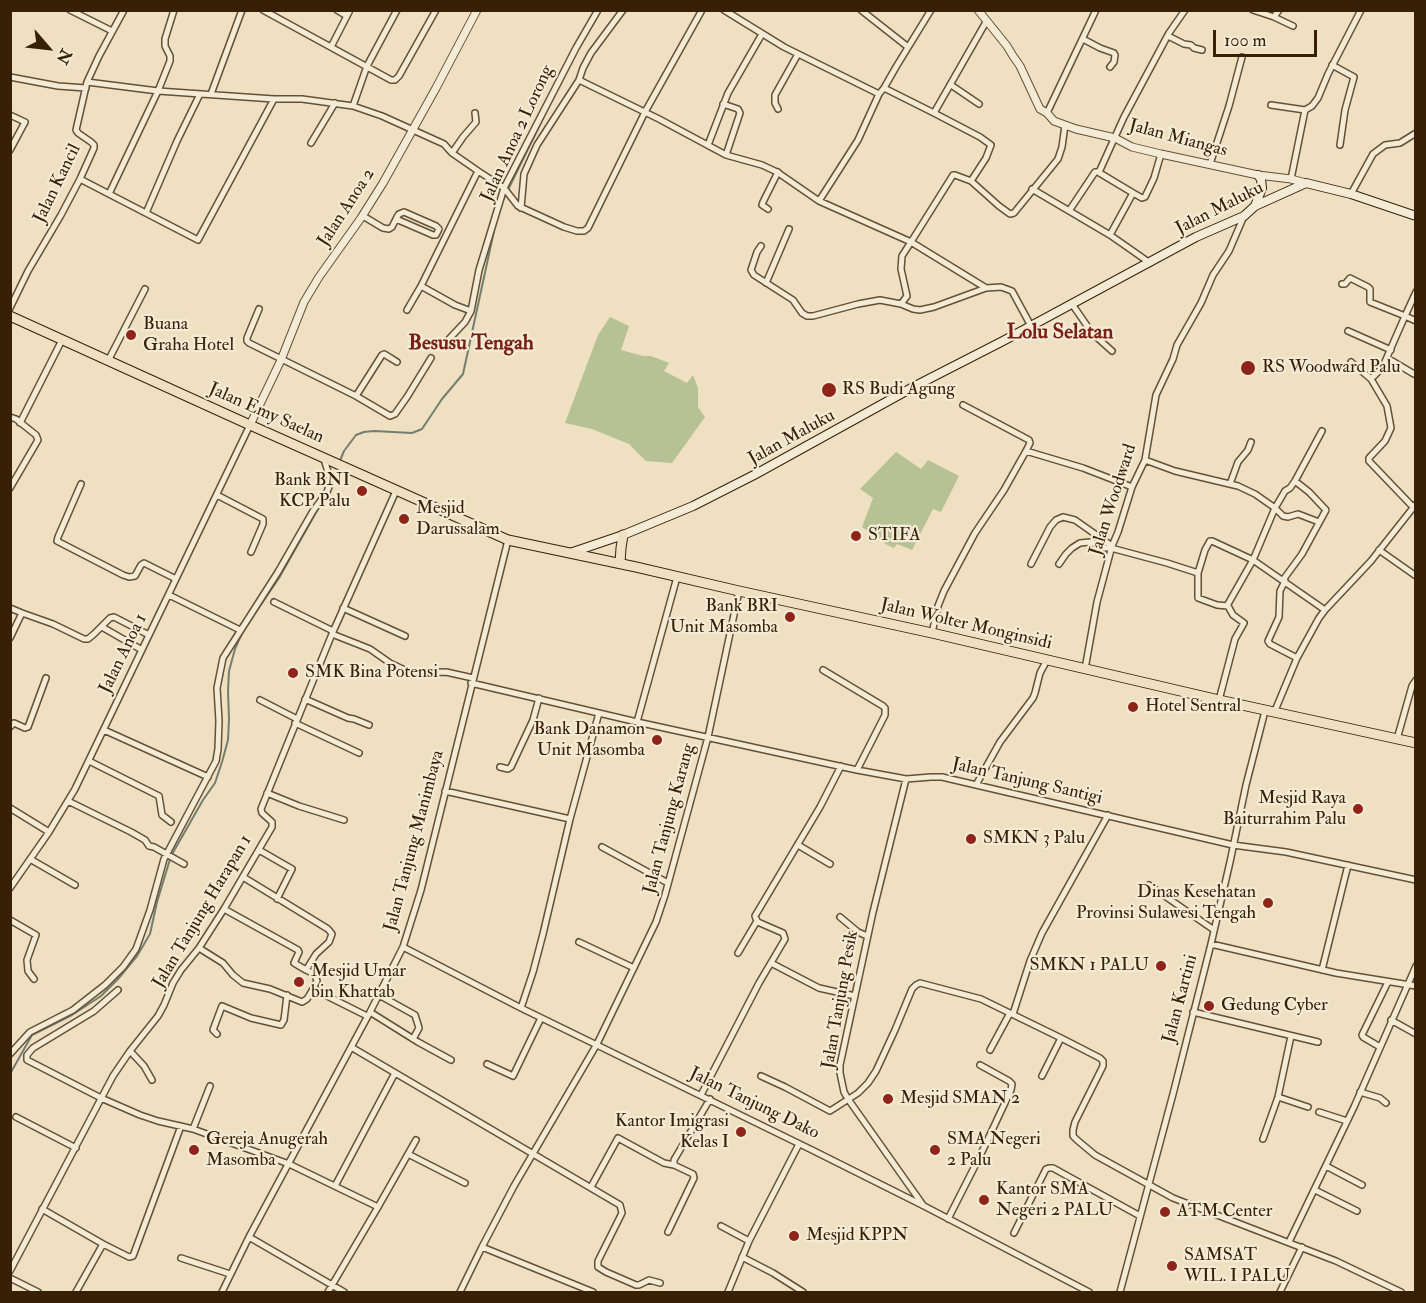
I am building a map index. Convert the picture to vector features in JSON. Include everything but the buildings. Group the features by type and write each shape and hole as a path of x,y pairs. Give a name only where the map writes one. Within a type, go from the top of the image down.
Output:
{"highway":[{"name":"Jalan Emy Saelan","path":"10,316 508,540"},
{"path":"620,563 623,535"},
{"name":"Jalan Wolter Monginsidi","path":"508,540 620,563 1270,712 1416,743"}],"main road":[{"path":"1255,206 1262,188 1258,175"},
{"path":"1306,183 1351,194 1416,216"},
{"name":"Jalan Maluku","path":"570,553 675,515 754,475 917,385 1003,342 1156,258 1244,216 1255,206 1306,183"}],"street":[{"path":"70,10 112,31"},
{"name":"Jalan Kancil","path":"10,308 28,271 80,179 94,148 91,142 76,130 86,85 124,10"},
{"path":"109,194 170,61 165,39 174,10"},
{"path":"211,94 242,10"},
{"path":"263,10 391,80 396,78 436,10"},
{"path":"331,47 349,13 337,10"},
{"path":"353,106 367,66 397,10"},
{"name":"Jalan Anoa 2","path":"250,425 282,360 304,302 383,183 477,10"},
{"name":"Jalan Anoa 2 Lorong","path":"449,339 465,322 471,311 479,270 504,188 598,10"},
{"path":"520,207 524,174 537,145 579,80 591,53 623,10"},
{"path":"10,77 58,86 136,87 158,91 302,99 353,106 444,144 452,153 504,188 520,207 564,227 584,231 588,228 645,112 702,10"},
{"path":"724,10 798,54 879,94"},
{"path":"861,10 908,47"},
{"path":"819,201 858,140 879,94 931,10"},
{"name":"Jalan Miangas","path":"978,10 1007,45 1020,66 1040,109 1054,121 1076,129 1115,138 1132,147 1258,175 1306,183"},
{"path":"1047,113 1096,10"},
{"path":"1069,211 1095,172 1098,172 1124,117 1169,33 1185,10"},
{"path":"1253,10 1293,26"},
{"path":"1274,17 1279,10"},
{"path":"1291,179 1305,111 1318,98 1332,65 1361,10"},
{"path":"934,113 986,22"},
{"path":"708,145 723,104 762,34"},
{"path":"1168,36 1202,50"},
{"path":"1083,39 1114,53 1114,62 1110,68"},
{"path":"778,109 775,104 775,95 798,54"},
{"path":"1210,164 1242,57"},
{"path":"1332,65 1354,76 1345,110 1340,145"},
{"path":"579,80 726,155 778,172 819,201 911,242 986,288"},
{"path":"951,85 979,105"},
{"path":"884,88 980,137 991,145 972,181"},
{"path":"146,213 200,94"},
{"path":"80,179 198,240 274,99"},
{"path":"310,143 335,103"},
{"path":"723,104 738,109 740,113 726,155"},
{"path":"1271,105 1305,111"},
{"path":"452,153 476,122 475,113"},
{"path":"10,115 25,122 10,150"},
{"path":"915,310 908,296 901,269 902,256 953,175 972,181 999,206 1010,214 1014,213 1058,159 1065,125"},
{"path":"1351,194 1373,154 1385,146 1400,143 1416,133"},
{"path":"1098,172 1142,198 1145,197 1154,178 1161,154"},
{"path":"407,310 478,171"},
{"path":"768,209 762,206 763,202 778,172"},
{"path":"1032,189 1150,263"},
{"path":"1110,236 1133,193"},
{"path":"363,216 386,229 392,226 396,219 399,214 404,212 439,229 434,235 396,219"},
{"name":"Jalan Woodward","path":"1085,669 1097,602 1112,547 1132,487 1145,460 1156,395 1177,345 1201,303 1213,275 1229,251 1244,216"},
{"path":"766,284 789,229"},
{"path":"761,246 751,270 754,275 793,300 802,313 813,316 880,300 901,304 915,310 934,306 986,288 1001,287 1012,291 1031,326"},
{"path":"1342,284 1350,279 1368,287 1370,302 1416,321"},
{"path":"421,286 471,311"},
{"path":"108,362 145,289"},
{"path":"1372,380 1387,358 1416,292"},
{"path":"901,304 908,296"},
{"path":"1072,304 1092,333 1112,351"},
{"path":"260,309 247,341 356,396 390,416 407,397 431,358"},
{"path":"1348,331 1390,350"},
{"path":"21,423 62,340"},
{"path":"356,396 382,355 397,362"},
{"path":"1387,358 1414,374"},
{"path":"1351,362 1372,380 1387,406 1391,428 1385,441 1369,458 1369,461 1414,506"},
{"path":"932,633 944,591 975,533 1004,490 1030,443 1029,440 963,405"},
{"path":"10,417 36,435 38,442 10,488"},
{"name":"Jalan Anoa 1","path":"10,888 49,832 89,761 250,425"},
{"path":"1228,606 1253,560 1275,508 1285,491 1295,481 1322,431"},
{"path":"1230,484 1238,462 1248,450 1251,442"},
{"path":"1026,451 1083,468 1132,487"},
{"path":"10,1054 30,1032 73,1010 105,986 133,956 163,863 216,761 219,721 217,694 224,656 328,489 330,475 326,458"},
{"path":"1145,460 1175,471 1238,486 1255,494 1286,517 1298,514 1319,522"},
{"path":"1295,481 1326,508 1302,554 1284,580 1280,591 1279,617 1268,641 1297,658"},
{"path":"81,484 57,541 129,577 135,576 144,563 176,579"},
{"name":"Jalan Tanjung Harapan 1","path":"10,1271 113,1076 158,1016 173,983 224,909 273,824 261,810 267,793 332,632 396,491"},
{"path":"217,495 263,519 251,552"},
{"name":"Jalan Kartini","path":"1120,1293 1211,944 1246,784 1270,712 1319,618 1371,561 1414,506"},
{"path":"1031,564 1050,527 1056,520 1063,518 1075,520 1112,547 1198,573"},
{"name":"Jalan Tanjung Manimbaya","path":"222,1293 249,1237 403,947 421,890 508,540"},
{"path":"1228,606 1197,598 1198,573 1210,541 1253,560 1325,610"},
{"path":"1059,564 1069,551 1080,543 1090,542 1104,548 1112,547"},
{"path":"1379,550 1416,576"},
{"path":"637,722 677,576"},
{"name":"Jalan Tanjung Karang","path":"462,1292 482,1247 532,1155 597,1044 656,922 708,737 739,591"},
{"path":"169,596 240,630"},
{"name":"Jalan Tanjung Santigi","path":"274,602 407,671 446,672 599,713 857,770 906,779 942,777 1233,845 1286,852 1416,880"},
{"path":"1219,700 1235,639 1244,623 1233,615 1228,606"},
{"path":"10,608 84,639 88,639 110,618 114,617 149,635"},
{"path":"343,608 405,636"},
{"path":"10,638 22,613"},
{"path":"102,627 142,650"},
{"path":"976,785 1000,742 1035,693 1040,673 1047,660"},
{"path":"823,670 885,708 885,715 857,770"},
{"path":"10,727 14,723 28,727 46,678"},
{"path":"1397,739 1412,686 1416,680"},
{"path":"500,767 507,769 511,767 533,720 539,698"},
{"path":"305,699 369,725"},
{"path":"260,700 359,753"},
{"path":"521,1008 533,972 570,819 599,713"},
{"path":"104,730 208,777"},
{"path":"89,761 159,796 162,815 171,822"},
{"path":"738,953 757,921 755,916 820,807 841,766"},
{"name":"Jalan Tanjung Pesik","path":"906,779 867,936 840,1065 841,1080 848,1099 924,1206"},
{"path":"445,791 570,819"},
{"path":"267,793 344,820"},
{"path":"68,801 131,832 145,840 149,846 184,864"},
{"path":"10,808 49,832"},
{"path":"990,1050 1011,1013 1042,933 1108,815"},
{"path":"798,845 830,864"},
{"path":"602,847 668,883"},
{"path":"259,850 292,869 277,898"},
{"path":"30,859 75,885"},
{"path":"1322,969 1348,865"},
{"path":"243,877 328,929 332,934 329,942 316,954 306,970"},
{"path":"1149,885 1214,930"},
{"path":"199,948 223,963 233,975 243,982 300,1001 307,999 317,981 314,974 294,963 298,950 224,909"},
{"path":"840,917 858,932 867,936"},
{"path":"10,920 36,935 27,960 28,971 34,980"},
{"path":"701,1095 784,939 783,933 757,921"},
{"path":"579,942 634,968"},
{"path":"1211,944 1322,969 1416,986"},
{"name":"Jalan Tanjung Dako","path":"403,947 521,1008 924,1206 1089,1293"},
{"path":"771,963 819,988 855,996"},
{"path":"1289,1242 1347,1121 1416,966"},
{"path":"1380,1047 1362,1035 1388,982"},
{"path":"761,1076 786,1087 828,1111 832,1110 858,1093 868,1083 876,1071 896,1030 912,989 916,985 920,983 981,999 1103,1061 1103,1066 1075,1122 1073,1136 1095,1155 1173,1198 1352,1267 1401,1293"},
{"path":"313,989 369,1014 451,1060"},
{"path":"118,990 94,1011 33,1047 26,1058 28,1061 140,1115 193,1129 289,1164 378,1207"},
{"path":"217,1034 213,1030 222,1006 251,1018 281,1025 284,1020 287,995"},
{"path":"379,995 415,1015 419,1028 413,1039"},
{"path":"1193,1012 1318,1042"},
{"path":"487,1064 513,1076 542,1018"},
{"path":"1391,1020 1416,1034"},
{"path":"1263,1139 1278,1097 1291,1036"},
{"path":"1042,1076 1061,1038"},
{"path":"351,1047 620,1205 622,1210 598,1261 598,1267 636,1285 649,1280 660,1283"},
{"path":"130,1051 144,1065 152,1080"},
{"path":"948,1219 1011,1090 1012,1084 1009,1081 980,1065"},
{"path":"335,1186 395,1073"},
{"path":"193,1129 210,1086"},
{"path":"1360,1092 1380,1098 1386,1103"},
{"path":"1278,1097 1308,1107"},
{"path":"674,1165 674,1160 710,1099"},
{"path":"1319,1112 1347,1121"},
{"path":"16,1117 76,1148"},
{"path":"42,1209 103,1244 129,1257 133,1256 181,1126"},
{"path":"591,1187 618,1138 664,1163 693,1174 694,1178 668,1232"},
{"path":"328,1293 416,1140"},
{"path":"728,1293 749,1241 799,1144"},
{"path":"408,1154 465,1183"},
{"path":"1326,1166 1362,1185"},
{"path":"1014,1233 1046,1169 1049,1168 1053,1168 1140,1216"},
{"path":"1315,1190 1357,1211"},
{"path":"721,1226 749,1241"},
{"path":"249,1237 344,1293"},
{"path":"76,1293 103,1244"},
{"path":"482,1247 593,1293"},
{"path":"1280,1293 1302,1247"},
{"path":"10,1250 19,1254"},
{"path":"742,1257 773,1273 803,1293"},
{"path":"181,1258 230,1274"},
{"path":"10,1278 38,1293"}],"green space":[{"path":"610,317 629,326 621,350 651,356 669,363 664,371 687,383 693,375 698,388 698,407 705,417 672,463 646,461 629,444 592,429 565,423 598,335"},
{"path":"896,452 921,469 928,460 959,476 941,512 933,509 912,550 897,544 894,548 887,545 862,527 873,498 860,489"}],"waterway":[{"path":"592,26 601,10"},
{"path":"503,200 556,92"},
{"path":"339,463 344,451 356,435 374,431 412,433 422,429 442,399 463,374 494,231"},
{"path":"331,482 337,469"},
{"path":"10,1074 32,1035 72,1015 101,996 137,956 150,934 171,856 215,783 222,762 228,740 229,671 235,649 243,631 279,578 318,509"}],"place":[{"name":"Buana Graha Hotel","path":"131,335"},
{"name":"RS Woodward Palu","path":"1248,368"},
{"name":"RS Budi Agung","path":"829,390"},
{"name":"Bank BNI KCP Palu","path":"362,491"},
{"name":"Mesjid Darussalam","path":"404,519"},
{"name":"STIFA","path":"856,536"},
{"name":"Bank BRI Unit Masomba","path":"790,617"},
{"name":"SMK Bina Potensi","path":"293,673"},
{"name":"Hotel Sentral","path":"1133,707"},
{"name":"Bank Danamon Unit Masomba","path":"657,740"},
{"name":"Mesjid Raya Baiturrahim Palu","path":"1358,809"},
{"name":"SMKN 3 Palu","path":"971,839"},
{"name":"Dinas Kesehatan Provinsi Sulawesi Tengah","path":"1268,903"},
{"name":"SMKN 1 PALU","path":"1161,966"},
{"name":"Mesjid Umar bin Khattab","path":"299,982"},
{"name":"Gedung Cyber","path":"1209,1006"},
{"name":"Mesjid SMAN 2","path":"888,1099"},
{"name":"Kantor Imigrasi Kelas I","path":"741,1132"},
{"name":"Gereja Anugerah Masomba","path":"194,1150"},
{"name":"SMA Negeri 2 Palu","path":"935,1150"},
{"name":"Kantor SMA Negeri 2 PALU","path":"984,1200"},
{"name":"ATM Center","path":"1165,1212"},
{"name":"Mesjid KPPN","path":"794,1236"},
{"name":"SAMSAT WIL. I PALU","path":"1172,1266"}],"district":[{"name":"Lolu Selatan","path":"1060,333"},
{"name":"Besusu Tengah","path":"471,344"}]}
